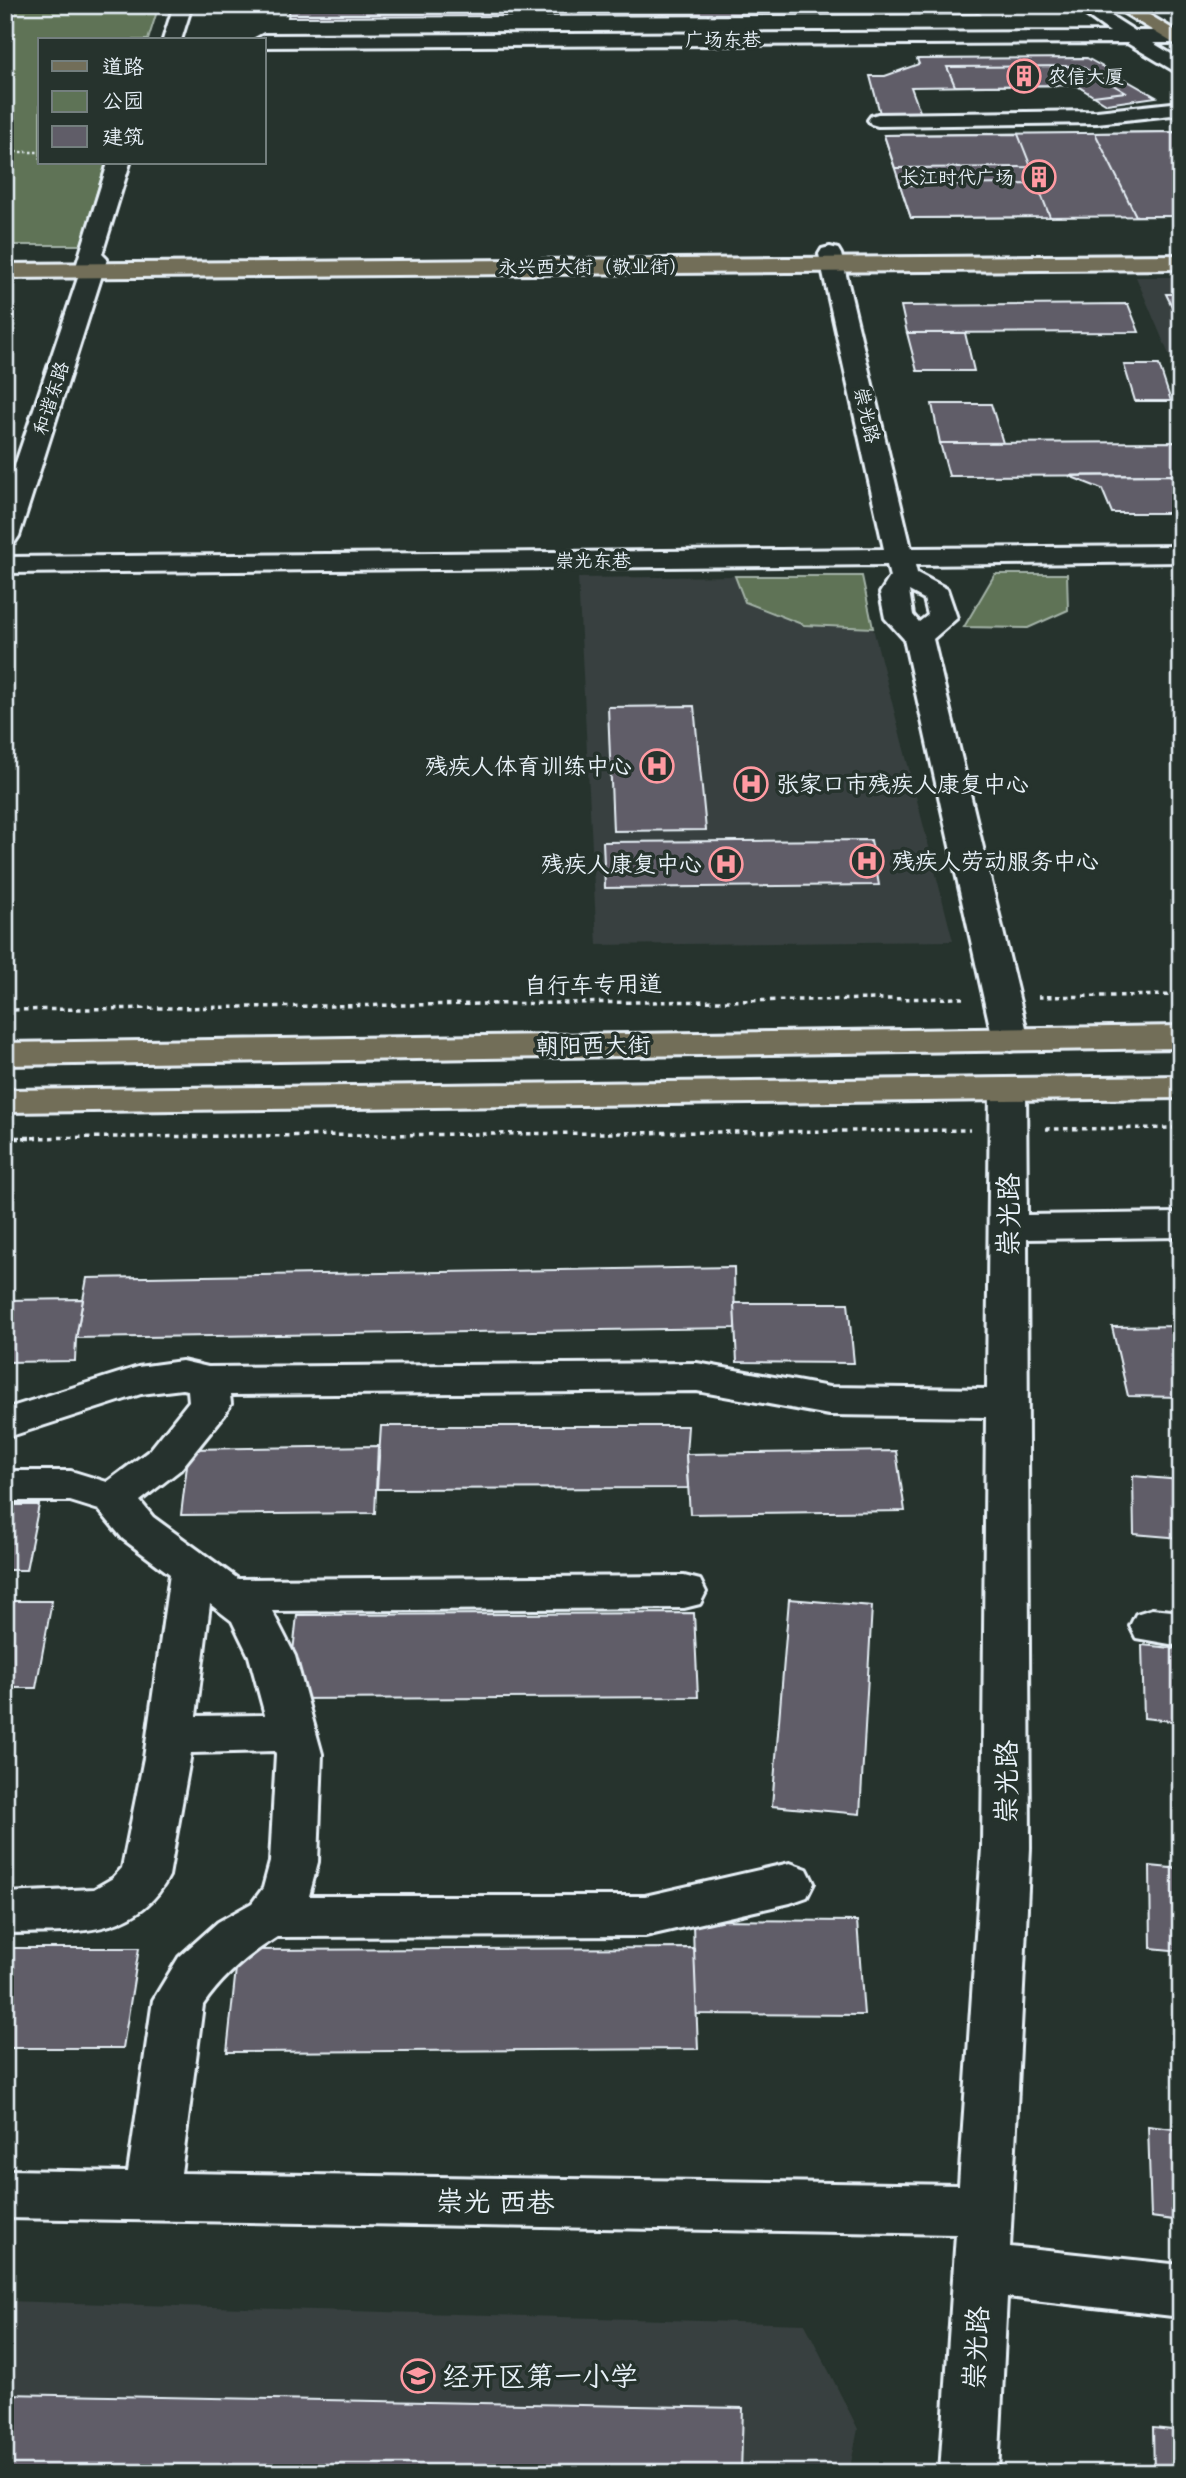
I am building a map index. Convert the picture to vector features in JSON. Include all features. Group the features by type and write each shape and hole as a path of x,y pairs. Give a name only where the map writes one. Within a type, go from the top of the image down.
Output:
{"main road":[{"path":"1121,5 1178,39"},
{"name":"永兴西大街（敬业街）","path":"5,260 95,264 831,259 1181,252"},
{"name":"永兴西大街（敬业街）","path":"831,259 1181,262"},
{"name":"永兴西大街（敬业街）","path":"5,271 95,264"},
{"name":"朝阳西大街","path":"5,1054 1181,1037"},
{"name":"朝阳西大街","path":"5,1101 1008,1110 1181,1087"}],"street":[{"path":"157,38 167,5"},
{"path":"173,38 183,5"},
{"path":"1081,5 1181,69"},
{"name":"广场东巷","path":"266,41 1131,37 1178,39"},
{"path":"878,120 1097,117 1181,108"},
{"name":"和谐东路","path":"95,264 119,164"},
{"name":"和谐东路","path":"5,536 95,264 134,164"},
{"name":"崇光路","path":"831,259 902,567 894,593 900,618 918,636 1011,1040"},
{"name":"崇光东巷","path":"5,565 902,567 1181,554"},
{"name":"崇光路","path":"969,2473 1006,1848 1008,1110"},
{"path":"1008,1227 1181,1225"},
{"path":"5,1424 138,1381 183,1375 208,1381 697,1377 730,1381 771,1393 828,1401 1007,1403"},
{"path":"114,1499 165,1460 210,1404 208,1381"},
{"path":"5,1486 71,1486 114,1499 138,1528 193,1566 249,1610 272,1656 299,1754 294,1862 285,1896 269,1917 236,1937 197,1972 178,2000 151,2197"},
{"path":"5,1913 102,1909 130,1892 145,1876 169,1735 193,1566"},
{"path":"230,1595 684,1592"},
{"path":"169,1735 292,1733"},
{"path":"269,1917 645,1916 790,1883"},
{"name":"崇光 西巷","path":"5,2194 984,2210"},
{"path":"981,2269 1181,2291"}],"path":[{"path":"5,152 38,152"},
{"name":"自行车专用道","path":"5,1010 1181,995"},
{"path":"5,1138 1008,1110 1181,1128"}],"shaded area":[{"path":"1136,277 1181,277 1181,383"},
{"name":"张家口市残疾人康复中心","path":"735,576 745,602 803,625 873,628 953,941 597,945 578,578"},
{"name":"经开区第一小学","path":"5,2301 805,2324 858,2429 849,2473 5,2473"}],"green space":[{"path":"5,5 159,5 149,38 38,38 38,164 106,164 81,245 5,245"},
{"path":"995,574 1067,574 1068,610 1028,628 964,627"},
{"path":"735,576 862,576 873,628 804,625 745,602"}],"building":[{"path":"291,5 966,5 979,14 288,17"},
{"path":"1087,58 1156,97 1107,104 1076,85 911,87 922,117 881,117 870,76 885,76 919,64 917,59"},
{"name":"农信大厦","path":"1081,66 1125,92 1093,96 1076,85 955,86 947,67"},
{"name":"长江时代广场","path":"1181,132 1181,216 911,218 884,135"},
{"path":"1181,132 1181,216 1136,216 1095,133"},
{"path":"1018,134 1031,167 895,168 884,135"},
{"path":"1037,184 1050,217 911,218 900,185"},
{"path":"1166,294 1181,294 1181,321 1179,321"},
{"path":"1128,304 1139,332 907,333 901,306"},
{"path":"907,333 965,333 974,371 917,371"},
{"path":"1124,365 1159,365 1171,401 1135,401"},
{"path":"932,404 991,404 1003,443 940,443"},
{"path":"1181,442 1181,475 949,476 940,443"},
{"path":"1181,475 1181,513 1112,513 1102,489 1069,476"},
{"path":"694,706 706,830 613,831 608,707"},
{"path":"871,840 879,885 605,888 603,842"},
{"path":"734,1267 735,1328 76,1338 87,1278"},
{"path":"83,1299 75,1361 5,1362 5,1300"},
{"path":"734,1303 848,1303 854,1363 737,1362"},
{"path":"1181,1326 1181,1397 1128,1396 1112,1327"},
{"path":"381,1426 688,1426 688,1488 377,1489"},
{"path":"378,1446 375,1513 181,1515 189,1449"},
{"path":"896,1451 905,1511 690,1514 686,1454"},
{"path":"1133,1476 1181,1480 1181,1538 1134,1534"},
{"path":"5,1505 39,1505 26,1570 5,1570"},
{"path":"789,1599 872,1606 860,1814 772,1806"},
{"path":"5,1601 52,1601 36,1688 5,1688"},
{"path":"694,1613 698,1697 288,1699 297,1615"},
{"path":"1142,1645 1181,1649 1181,1722 1144,1718"},
{"path":"1150,1866 1181,1869 1181,1951 1151,1948"},
{"path":"693,1920 857,1921 864,2015 695,2014"},
{"path":"5,1948 139,1948 123,2048 5,2048"},
{"path":"694,1948 698,2049 227,2052 238,1950"},
{"path":"1148,2126 1181,2130 1181,2221 1151,2217"},
{"path":"5,2394 743,2408 741,2473 5,2473"},
{"path":"1153,2428 1181,2431 1181,2473 1154,2473"}],"place":[{"name":"农信大厦","path":"1024,76"},
{"name":"长江时代广场","path":"1039,177"},
{"name":"残疾人体育训练中心","path":"657,766"},
{"name":"张家口市残疾人康复中心","path":"751,784"},
{"name":"残疾人劳动服务中心","path":"867,861"},
{"name":"残疾人康复中心","path":"726,864"},
{"name":"经开区第一小学","path":"418,2376"}]}
